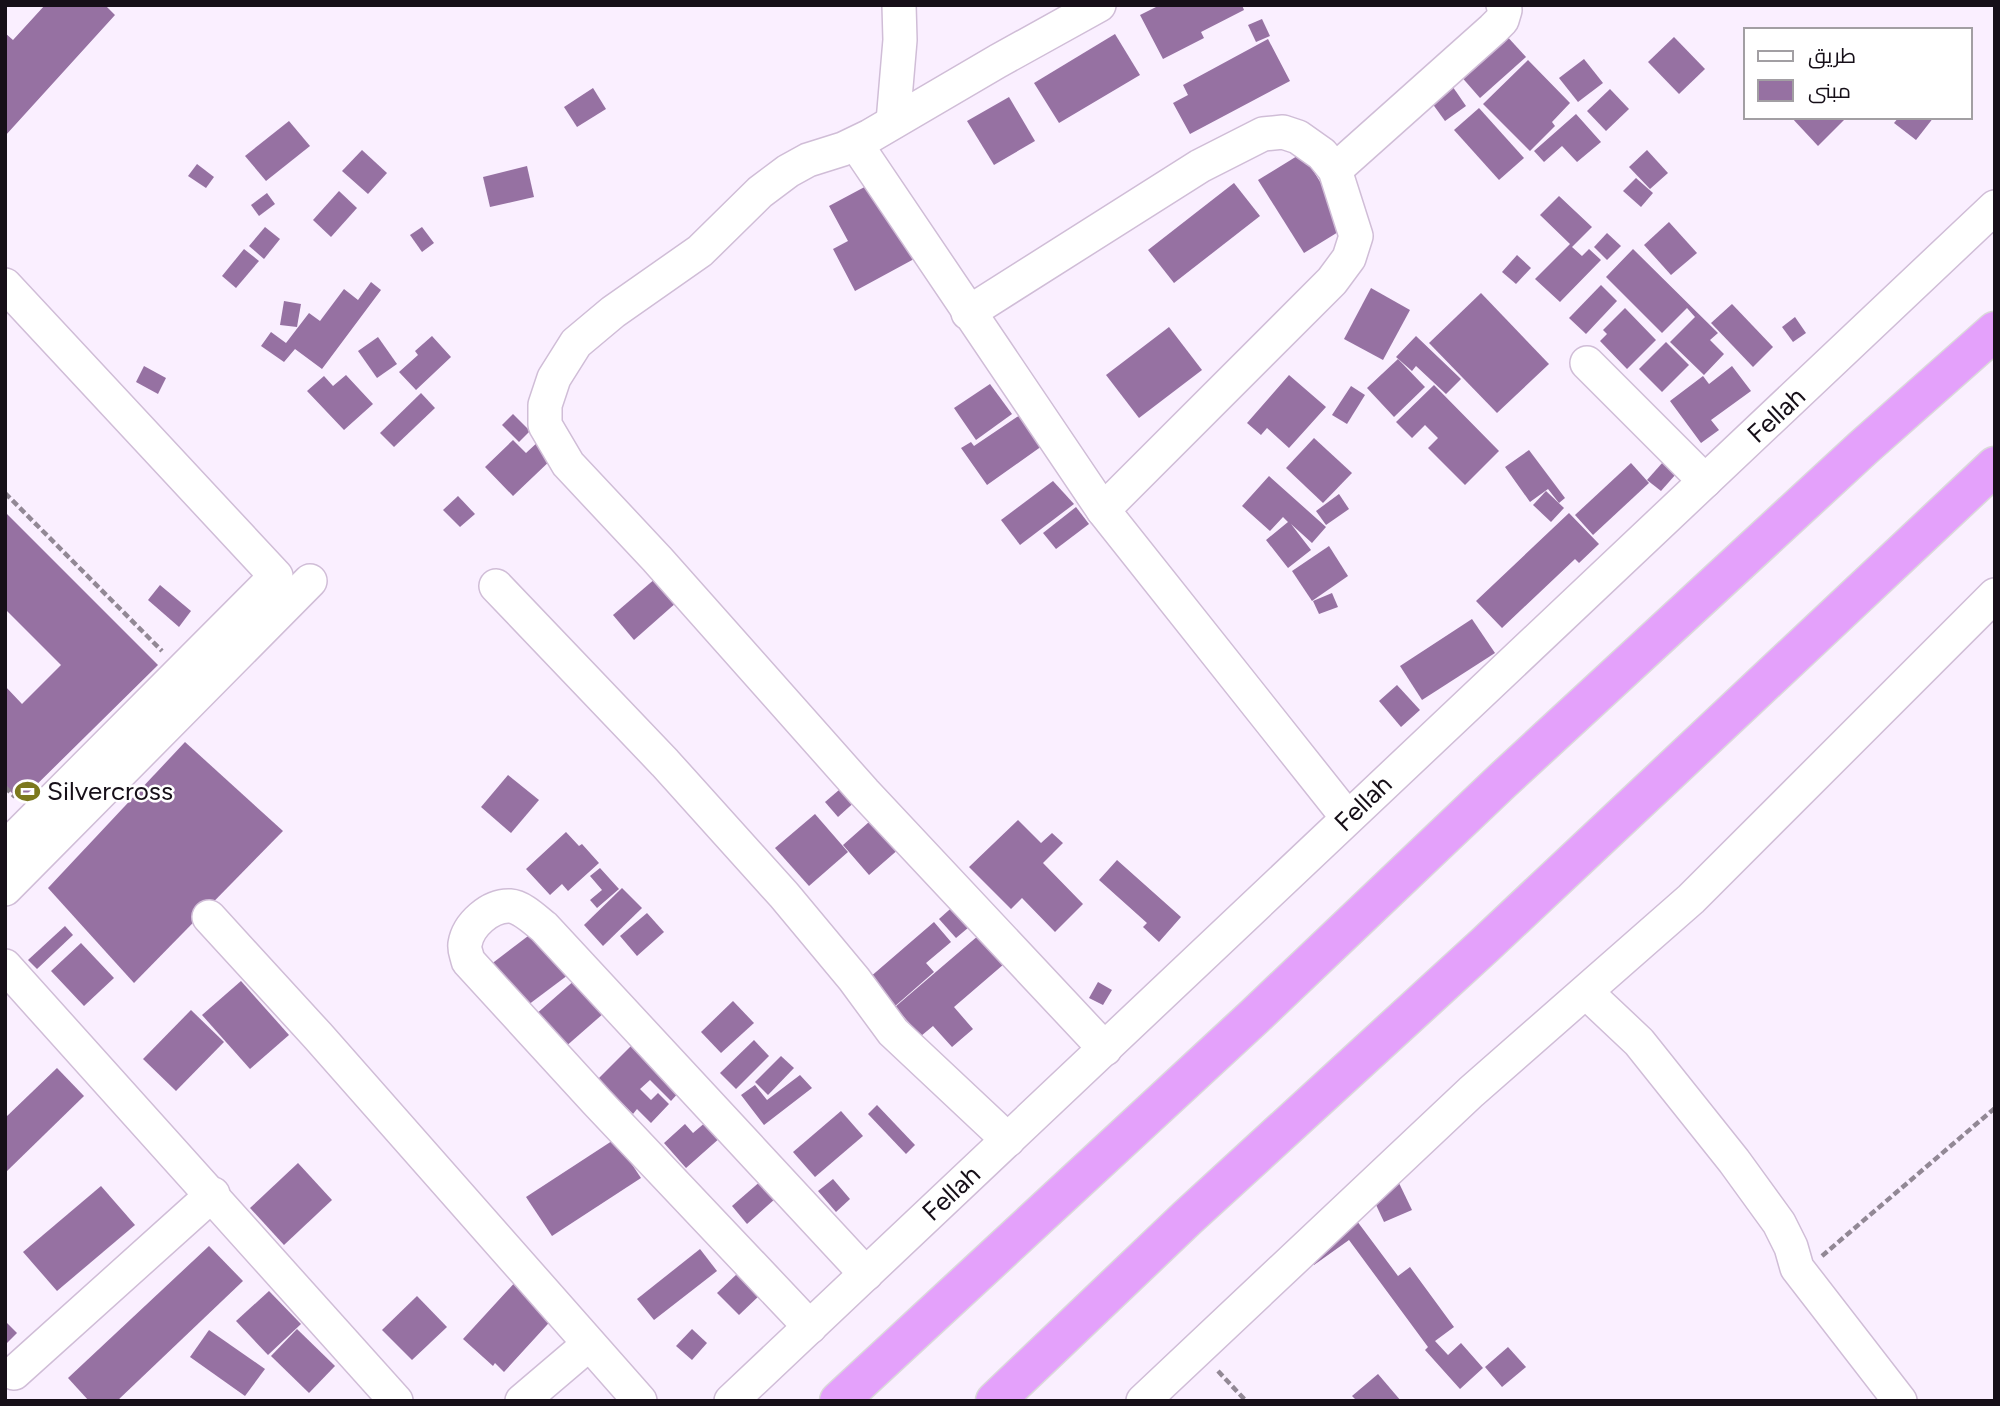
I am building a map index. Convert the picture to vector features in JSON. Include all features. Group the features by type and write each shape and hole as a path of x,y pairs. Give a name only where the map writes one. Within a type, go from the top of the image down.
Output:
{"highway":[{"path":"839,1401 1255,1016 1502,781 1864,447 1995,331"},
{"path":"995,1401 1187,1218 1485,945 1995,466"}],"street":[{"path":"893,122 900,40 899,5"},
{"path":"1100,5 856,144 808,160 760,192 700,251 613,312 576,343 554,378 545,405 545,425 568,464 657,559 864,792 1105,1049"},
{"path":"1335,170 1493,29 1502,20 1505,10 1503,5"},
{"path":"968,313 1200,166 1263,134 1283,132 1298,137 1322,154 1335,170 1356,236 1349,258 1332,281 1103,510"},
{"path":"856,144 1103,510 1347,817"},
{"name":"Fellah","path":"731,1401 1995,207"},
{"path":"5,285 276,576 19,835 5,889"},
{"path":"1587,363 1705,481"},
{"path":"19,835 310,582"},
{"path":"496,586 666,763 784,895 893,1032 1008,1140"},
{"path":"1143,1401 1471,1092 1690,899 1995,595"},
{"path":"810,1327 468,961 464,947 468,935 480,919 495,908 512,906 544,926 866,1274"},
{"path":"209,917 640,1401"},
{"path":"5,966 396,1401"},
{"path":"1586,992 1639,1042 1734,1161 1779,1223 1791,1247 1797,1268 1900,1401"},
{"path":"14,1373 212,1194"},
{"path":"522,1401 589,1344"}],"path":[{"path":"5,493 183,671"},
{"path":"1797,1268 1812,1263 1837,1245 1995,1108"},
{"path":"1198,1349 1246,1401"}],"building":[{"path":"45,5 105,5 115,15 5,136 5,33 13,40"},
{"path":"1160,5 1242,5 1244,10 1201,32 1204,38 1163,59 1140,15"},
{"path":"1262,19 1270,36 1256,42 1248,25"},
{"path":"1504,33 1526,57 1480,98 1459,74"},
{"path":"1115,34 1140,75 1059,123 1034,83"},
{"path":"1674,37 1705,69 1679,94 1648,62"},
{"path":"1268,39 1290,81 1190,134 1173,103 1188,95 1183,85"},
{"path":"1584,59 1603,83 1578,102 1559,78"},
{"path":"1528,60 1570,103 1552,122 1555,126 1530,151 1483,104"},
{"path":"1446,77 1466,106 1445,121 1424,92"},
{"path":"593,88 606,109 577,127 564,107"},
{"path":"1610,89 1629,109 1606,131 1587,111"},
{"path":"1009,97 1035,141 994,165 967,121"},
{"path":"1479,108 1524,158 1499,180 1454,130"},
{"path":"1576,114 1601,142 1577,162 1562,146 1544,162 1534,151"},
{"path":"1793,119 1845,119 1818,146"},
{"path":"1897,119 1932,119 1916,140 1894,123"},
{"path":"289,121 310,146 266,181 245,156"},
{"path":"362,150 387,173 368,194 342,171"},
{"path":"1647,150 1668,173 1650,189 1629,167"},
{"path":"1302,153 1348,226 1304,253 1258,180"},
{"path":"197,164 214,177 206,188 188,176"},
{"path":"527,166 534,197 490,207 483,177"},
{"path":"1636,178 1653,193 1641,207 1623,191"},
{"path":"872,183 914,259 855,291 833,249 848,241 829,206"},
{"path":"1234,183 1260,216 1174,283 1148,250"},
{"path":"339,191 357,208 331,237 313,220"},
{"path":"267,193 275,204 259,216 251,205"},
{"path":"1559,196 1592,227 1572,247 1582,256 1589,249 1601,260 1560,302 1535,279 1570,244 1540,215"},
{"path":"1669,222 1697,253 1671,275 1644,245"},
{"path":"265,227 280,239 264,259 249,246"},
{"path":"422,227 434,243 422,252 410,235"},
{"path":"1607,233 1621,246 1607,260 1594,247"},
{"path":"244,249 259,261 236,288 222,276"},
{"path":"1633,249 1718,333 1710,340 1724,354 1704,375 1670,342 1695,317 1687,308 1662,333 1606,277"},
{"path":"1517,255 1531,268 1516,284 1502,272"},
{"path":"371,282 381,290 322,369 295,349 284,362 261,346 271,332 286,343 309,313 320,321 344,289 358,300"},
{"path":"1601,285 1617,301 1586,334 1569,318"},
{"path":"1371,288 1410,310 1383,360 1344,339"},
{"path":"1481,293 1549,364 1497,413 1429,343"},
{"path":"284,301 301,304 297,327 280,325"},
{"path":"1732,304 1773,347 1753,367 1711,323"},
{"path":"1625,308 1656,340 1627,369 1600,341 1607,334 1603,330"},
{"path":"1795,317 1806,333 1793,342 1782,327"},
{"path":"1169,327 1202,370 1139,418 1106,375"},
{"path":"432,336 451,357 416,390 399,372 418,355 415,351"},
{"path":"1416,336 1461,379 1446,394 1416,366 1412,371 1396,357"},
{"path":"378,337 397,364 377,378 358,351"},
{"path":"1666,342 1689,365 1662,392 1639,369"},
{"path":"1398,359 1425,387 1394,417 1367,388"},
{"path":"144,366 166,378 158,394 136,382"},
{"path":"1732,366 1751,391 1711,420 1719,430 1701,443 1670,401 1703,376 1709,384"},
{"path":"346,375 373,404 344,430 307,391 324,376 333,386"},
{"path":"1289,375 1326,407 1289,448 1267,428 1261,435 1247,423"},
{"path":"990,384 1012,414 976,440 954,408"},
{"path":"1434,385 1499,451 1465,485 1428,448 1438,438 1425,425 1412,438 1396,422"},
{"path":"1351,386 1365,395 1347,424 1332,415"},
{"path":"421,393 435,408 394,447 380,433"},
{"path":"513,414 530,431 519,442 502,425"},
{"path":"1020,415 1042,446 987,485 961,448 971,442 974,446"},
{"path":"1314,438 1352,473 1323,503 1286,468"},
{"path":"513,440 526,453 540,440 555,456 513,496 485,467"},
{"path":"1529,450 1565,498 1559,503 1548,489 1530,502 1505,467"},
{"path":"1663,462 1676,474 1661,491 1647,480"},
{"path":"1631,463 1649,483 1593,535 1575,515"},
{"path":"1269,476 1326,527 1312,543 1291,524 1311,550 1288,568 1266,540 1288,522 1283,517 1270,531 1242,506"},
{"path":"1053,481 1074,504 1020,545 1001,520"},
{"path":"1546,491 1564,508 1551,522 1533,505"},
{"path":"1339,494 1349,509 1326,525 1316,511"},
{"path":"458,496 475,514 460,527 443,510"},
{"path":"1076,507 1089,524 1056,549 1043,533"},
{"path":"5,512 158,665 20,801 5,786 5,686 22,704 61,665 5,609"},
{"path":"1569,513 1599,544 1579,563 1575,559 1502,628 1476,601"},
{"path":"1329,546 1348,576 1312,601 1292,571"},
{"path":"656,578 677,602 634,640 613,615"},
{"path":"160,585 191,611 179,627 148,600"},
{"path":"1332,593 1338,607 1319,614 1313,601"},
{"path":"1472,619 1495,653 1422,700 1400,666"},
{"path":"1397,685 1420,710 1401,727 1379,701"},
{"path":"185,742 283,831 134,983 48,888"},
{"path":"508,775 539,800 511,833 481,807"},
{"path":"846,784 859,798 838,817 825,802"},
{"path":"815,814 848,852 809,886 775,848"},
{"path":"1018,820 1041,843 1052,833 1063,843 1043,863 1083,904 1055,932 1022,898 1011,909 969,867"},
{"path":"869,822 876,830 881,826 900,848 869,875 843,845"},
{"path":"566,832 579,846 582,844 599,863 568,891 562,884 550,895 526,869"},
{"path":"1117,860 1181,917 1159,942 1143,927 1147,923 1099,880"},
{"path":"600,868 619,889 597,908 590,900 602,890 590,876"},
{"path":"622,888 642,908 603,946 584,925"},
{"path":"958,902 975,922 956,938 939,919"},
{"path":"647,913 664,932 637,956 620,936"},
{"path":"934,922 951,942 926,963 934,972 894,1007 869,978"},
{"path":"65,926 73,935 37,969 28,960"},
{"path":"986,929 1011,958 954,1007 973,1029 952,1047 933,1026 921,1036 895,1007"},
{"path":"532,933 572,972 524,1008 490,965"},
{"path":"81,943 114,978 84,1006 51,971"},
{"path":"576,979 604,1013 564,1048 535,1015"},
{"path":"241,981 289,1035 250,1069 202,1015"},
{"path":"1098,982 1112,990 1103,1005 1089,998"},
{"path":"733,1001 754,1023 721,1053 701,1032"},
{"path":"191,1010 224,1042 176,1091 143,1059"},
{"path":"754,1040 769,1056 736,1089 720,1073"},
{"path":"633,1044 680,1091 671,1101 650,1080 640,1089 651,1100 658,1093 669,1104 651,1123 637,1109 633,1114 598,1079"},
{"path":"781,1056 794,1068 768,1095 755,1082"},
{"path":"57,1068 84,1096 5,1173 5,1118"},
{"path":"800,1075 812,1088 764,1125 741,1095 755,1085 767,1100"},
{"path":"877,1105 915,1145 906,1154 868,1114"},
{"path":"841,1111 863,1136 815,1177 793,1152"},
{"path":"707,1121 721,1137 686,1168 664,1143 685,1124 693,1133"},
{"path":"615,1139 641,1178 552,1236 526,1197"},
{"path":"298,1163 332,1200 284,1245 250,1208"},
{"path":"769,1174 784,1191 747,1224 732,1206"},
{"path":"833,1179 850,1199 836,1212 818,1191"},
{"path":"1398,1181 1412,1210 1384,1222 1371,1194"},
{"path":"101,1186 135,1225 57,1291 23,1252"},
{"path":"1354,1217 1398,1276 1410,1267 1454,1327 1435,1341 1448,1355 1461,1343 1483,1368 1460,1389 1425,1350 1428,1347 1349,1240 1314,1265 1305,1253"},
{"path":"209,1246 243,1281 117,1401 89,1401 68,1378"},
{"path":"700,1249 717,1271 654,1320 637,1299"},
{"path":"739,1272 761,1294 739,1315 717,1293"},
{"path":"518,1279 557,1314 504,1372 495,1363 493,1366 463,1339"},
{"path":"269,1291 301,1324 268,1355 236,1321"},
{"path":"417,1296 447,1327 412,1360 382,1330"},
{"path":"5,1321 17,1333 5,1345"},
{"path":"297,1329 335,1366 309,1393 271,1356"},
{"path":"692,1329 707,1343 692,1360 676,1346"},
{"path":"209,1330 265,1369 245,1396 190,1357"},
{"path":"1508,1347 1526,1367 1502,1387 1485,1367"},
{"path":"1378,1374 1401,1401 1357,1401 1352,1396"}],"place":[{"name":"Silvercross","path":"27,791"}]}
